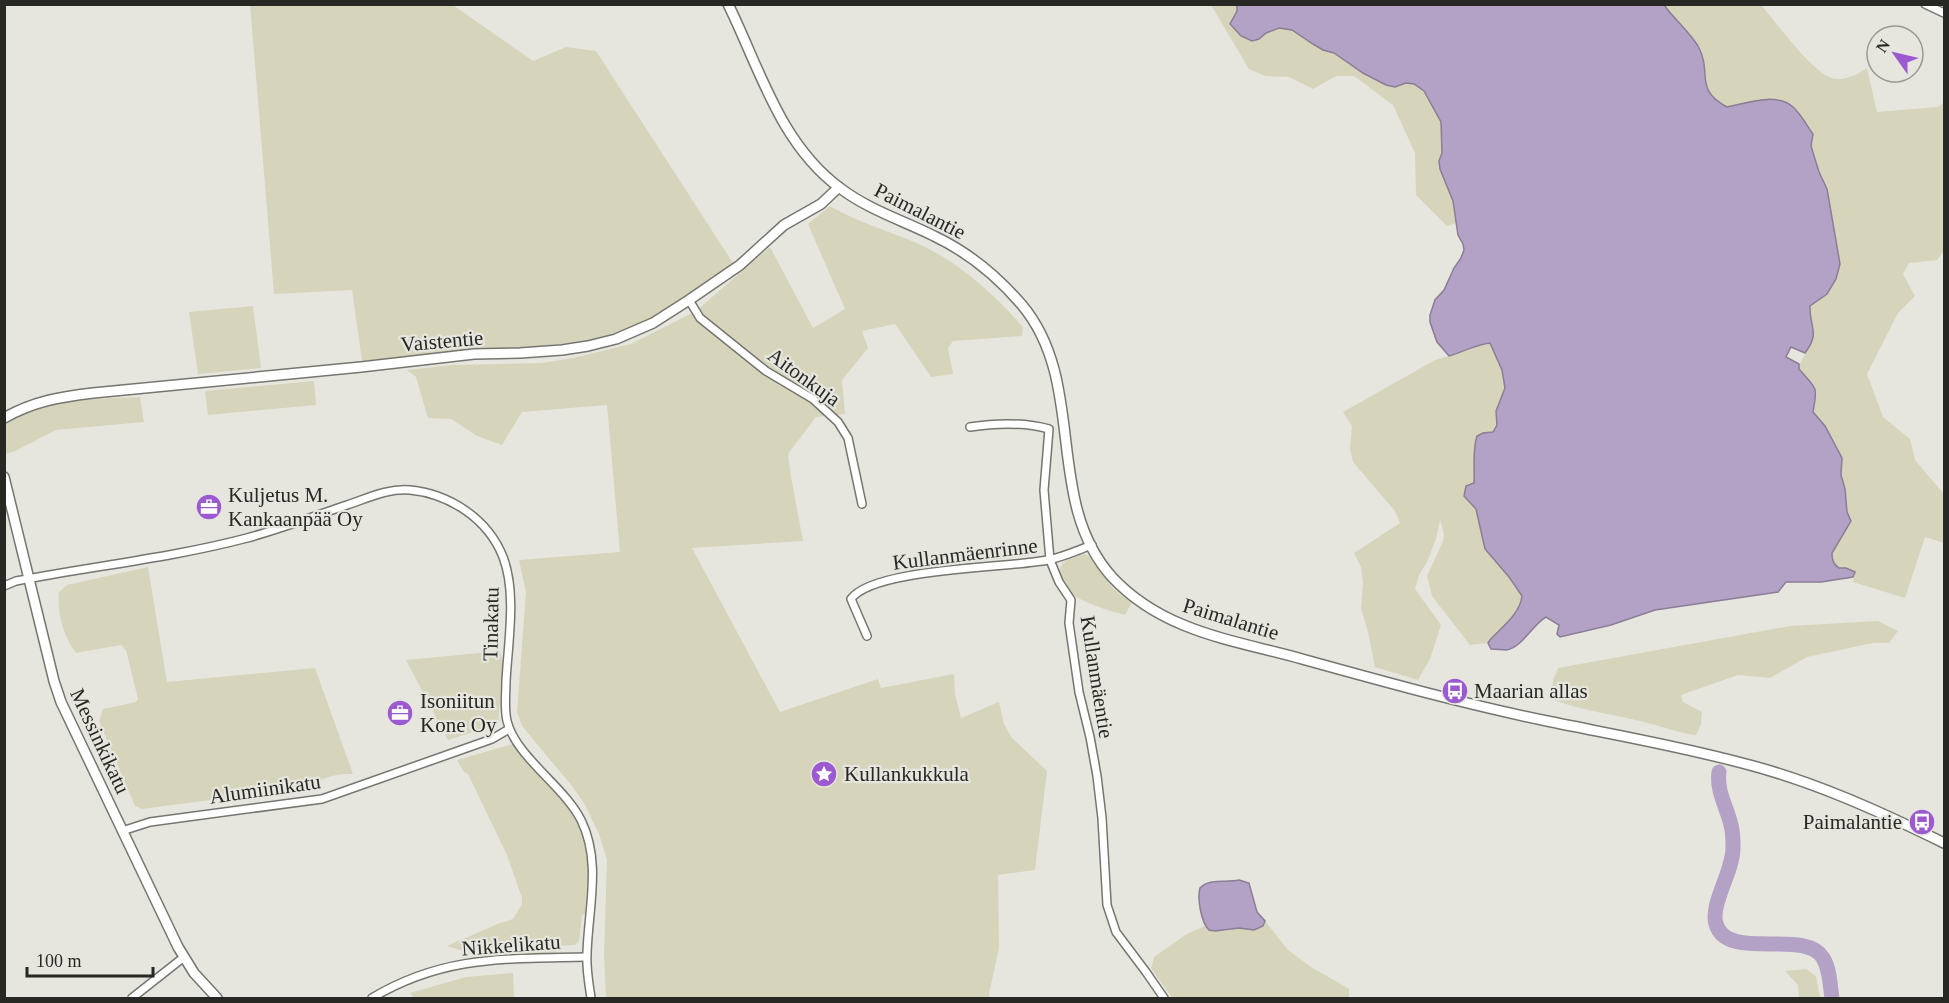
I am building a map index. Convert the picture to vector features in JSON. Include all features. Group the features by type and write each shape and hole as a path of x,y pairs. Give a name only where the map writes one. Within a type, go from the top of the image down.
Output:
{"street":[{"name":"Paimalantie","path":"728,4 782,121 805,155 823,174 876,211 937,237 964,253 1011,293 1031,317 1046,344 1056,370 1075,502 1081,522 1106,569 1132,594 1182,626 1206,634 1434,696 1744,763 1818,786 1944,843"},
{"path":"1924,4 1944,14"},
{"name":"Vaistentie","path":"4,418 30,404 53,398 474,354 520,353 588,346 616,339 644,327 689,300 740,265 784,225 821,204 839,187"},
{"name":"Aitonkuja","path":"689,300 700,318 766,371 813,399 838,422 848,438 862,504"},
{"name":"Kullanmäentie","path":"969,427 1031,424 1049,429 1044,490 1050,560 1059,582 1071,600 1069,623 1079,692 1097,776 1102,818 1107,905 1116,932 1164,999"},
{"name":"Messinkikatu","path":"4,477 61,702 163,918 184,957 200,981 217,999"},
{"name":"Tinakatu","path":"4,586 28,578 149,559 249,538 383,492 407,490 442,498 464,509 482,525 496,544 506,565 511,599 505,709 509,729 521,747 571,805 581,820 587,836 593,871 586,957 591,999"},
{"name":"Kullanmäenrinne","path":"867,636 850,599 866,587 906,576 1050,560 1092,545"},
{"name":"Alumiinikatu","path":"122,831 150,822 322,799 492,739 509,729"},
{"path":"132,999 184,957"},
{"name":"Nikkelikatu","path":"372,999 417,976 466,963 488,959 586,957"}],"green space":[{"path":"250,5 453,5 533,61 566,47 596,51 733,263 653,317 622,331 601,337 560,344 362,361 352,290 274,294"},
{"path":"1211,5 1237,5 1230,24 1259,39 1266,33 1279,28 1292,30 1386,85 1395,87 1406,83 1414,84 1424,91 1441,122 1440,169 1453,201 1456,223 1447,226 1416,195 1415,153 1393,105 1354,76 1336,76 1313,89 1289,77 1265,76 1249,69"},
{"path":"1664,5 1761,5 1805,57 1824,74 1841,79 1865,69 1865,84 1871,84 1877,112 1938,107 1944,102 1944,251 1937,260 1909,263 1903,274 1915,296 1898,313 1867,374 1883,417 1910,439 1915,460 1944,494 1944,543 1925,537 1905,598 1853,582 1855,572 1839,568 1833,560 1832,553 1851,521 1847,512 1841,475 1842,458 1825,426 1813,412 1817,393 1814,385 1799,369 1810,346 1814,328 1810,306 1827,294 1827,189 1811,146 1762,100 1727,107 1715,100 1707,91 1706,74"},
{"path":"830,206 919,244 948,260 1000,302 1023,327 1022,336 953,341 948,348 953,374 931,377 895,324 862,331 868,348 842,380 845,414 816,417 788,454 803,541 692,548 780,712 878,679 881,688 954,674 955,694 961,718 999,702 1004,724 1012,738 1047,771 1035,870 998,875 999,948 990,998 606,998 604,956 607,860 599,834 584,803 522,726 517,712 526,592 519,560 620,552 607,405 522,412 502,445 477,436 451,419 428,418 416,377 407,370 452,365 541,363 631,344 696,311 770,247 813,328 845,309 808,224"},
{"path":"253,306 261,368 198,374 189,312"},
{"path":"1484,343 1490,343 1502,370 1505,388 1496,411 1497,425 1493,432 1483,433 1474,446 1476,459 1474,484 1464,496 1476,509 1485,549 1522,596 1521,605 1488,643 1470,645 1432,596 1427,576 1443,541 1444,534 1440,520 1436,539 1415,589 1441,625 1430,659 1418,680 1375,667 1361,608 1363,582 1361,567 1354,553 1400,523 1395,511 1353,462 1350,449 1352,426 1343,412 1435,360 1473,349"},
{"path":"314,381 316,405 208,415 205,391"},
{"path":"140,397 144,422 56,430 5,454 4,425 15,417 47,404 72,400"},
{"path":"1084,554 1098,564 1114,589 1132,602 1125,615 1080,599 1066,586 1060,573 1063,564 1071,558"},
{"path":"148,567 167,682 315,668 353,774 331,776 299,786 240,796 142,809 135,806 99,721 103,709 136,702 138,699 126,650 121,645 76,653 62,624 59,592 67,585"},
{"path":"1878,621 1898,631 1889,643 1873,643 1807,657 1770,678 1738,675 1681,695 1683,702 1702,712 1701,724 1696,735 1551,699 1553,680 1558,668 1790,626"},
{"path":"500,651 503,665 498,724 448,740 406,660"},
{"path":"513,744 558,795 577,823 587,854 588,884 585,914 582,915 579,941 575,945 555,946 555,954 486,958 447,946 513,919 522,904 522,898 507,855 468,774 464,772 457,760"},
{"path":"1265,921 1288,950 1311,967 1349,989 1349,998 1172,998 1151,968 1154,957 1187,934 1205,926 1209,930 1224,931 1239,928 1254,930 1263,926"},
{"path":"1806,969 1816,976 1820,998 1799,998 1798,985 1785,971"},
{"path":"513,973 514,998 414,998 410,993 466,977"}],"shaded area":[{"name":"Maarian allas","path":"1237,5 1664,5 1698,46 1704,64 1707,87 1710,94 1717,100 1727,107 1770,99 1793,107 1813,134 1811,146 1827,189 1840,264 1836,279 1827,294 1810,306 1813,334 1810,346 1805,353 1791,347 1786,357 1799,364 1799,369 1815,388 1813,412 1825,426 1842,458 1841,475 1847,512 1851,521 1832,553 1832,558 1839,568 1855,572 1853,577 1821,582 1786,582 1778,592 1655,610 1611,625 1560,637 1557,634 1559,625 1546,617 1512,648 1491,649 1488,643 1518,609 1522,596 1485,549 1476,509 1464,496 1466,486 1474,483 1474,454 1477,436 1493,432 1497,425 1496,411 1505,388 1502,370 1490,343 1449,356 1437,342 1430,322 1435,300 1444,290 1464,250 1458,235 1453,201 1440,169 1441,122 1424,91 1414,84 1406,83 1395,87 1386,85 1292,30 1279,28 1252,41 1241,36 1230,24 1237,11"},
{"path":"1239,880 1249,883 1257,912 1265,921 1263,926 1254,930 1239,928 1209,930 1200,910 1200,888 1208,883"}],"waterway":[{"path":"1719,772 1719,787 1733,835 1733,848 1730,867 1716,907 1716,924 1723,935 1735,941 1750,944 1800,945 1814,949 1825,962 1832,998"}],"place":[{"name":"Kuljetus M. Kankaanpää Oy","path":"209,507"},
{"name":"Maarian allas","path":"1455,691"},
{"name":"Isoniitun Kone Oy","path":"400,713"},
{"name":"Kullankukkula","path":"824,774"},
{"name":"Paimalantie","path":"1922,822"}]}
